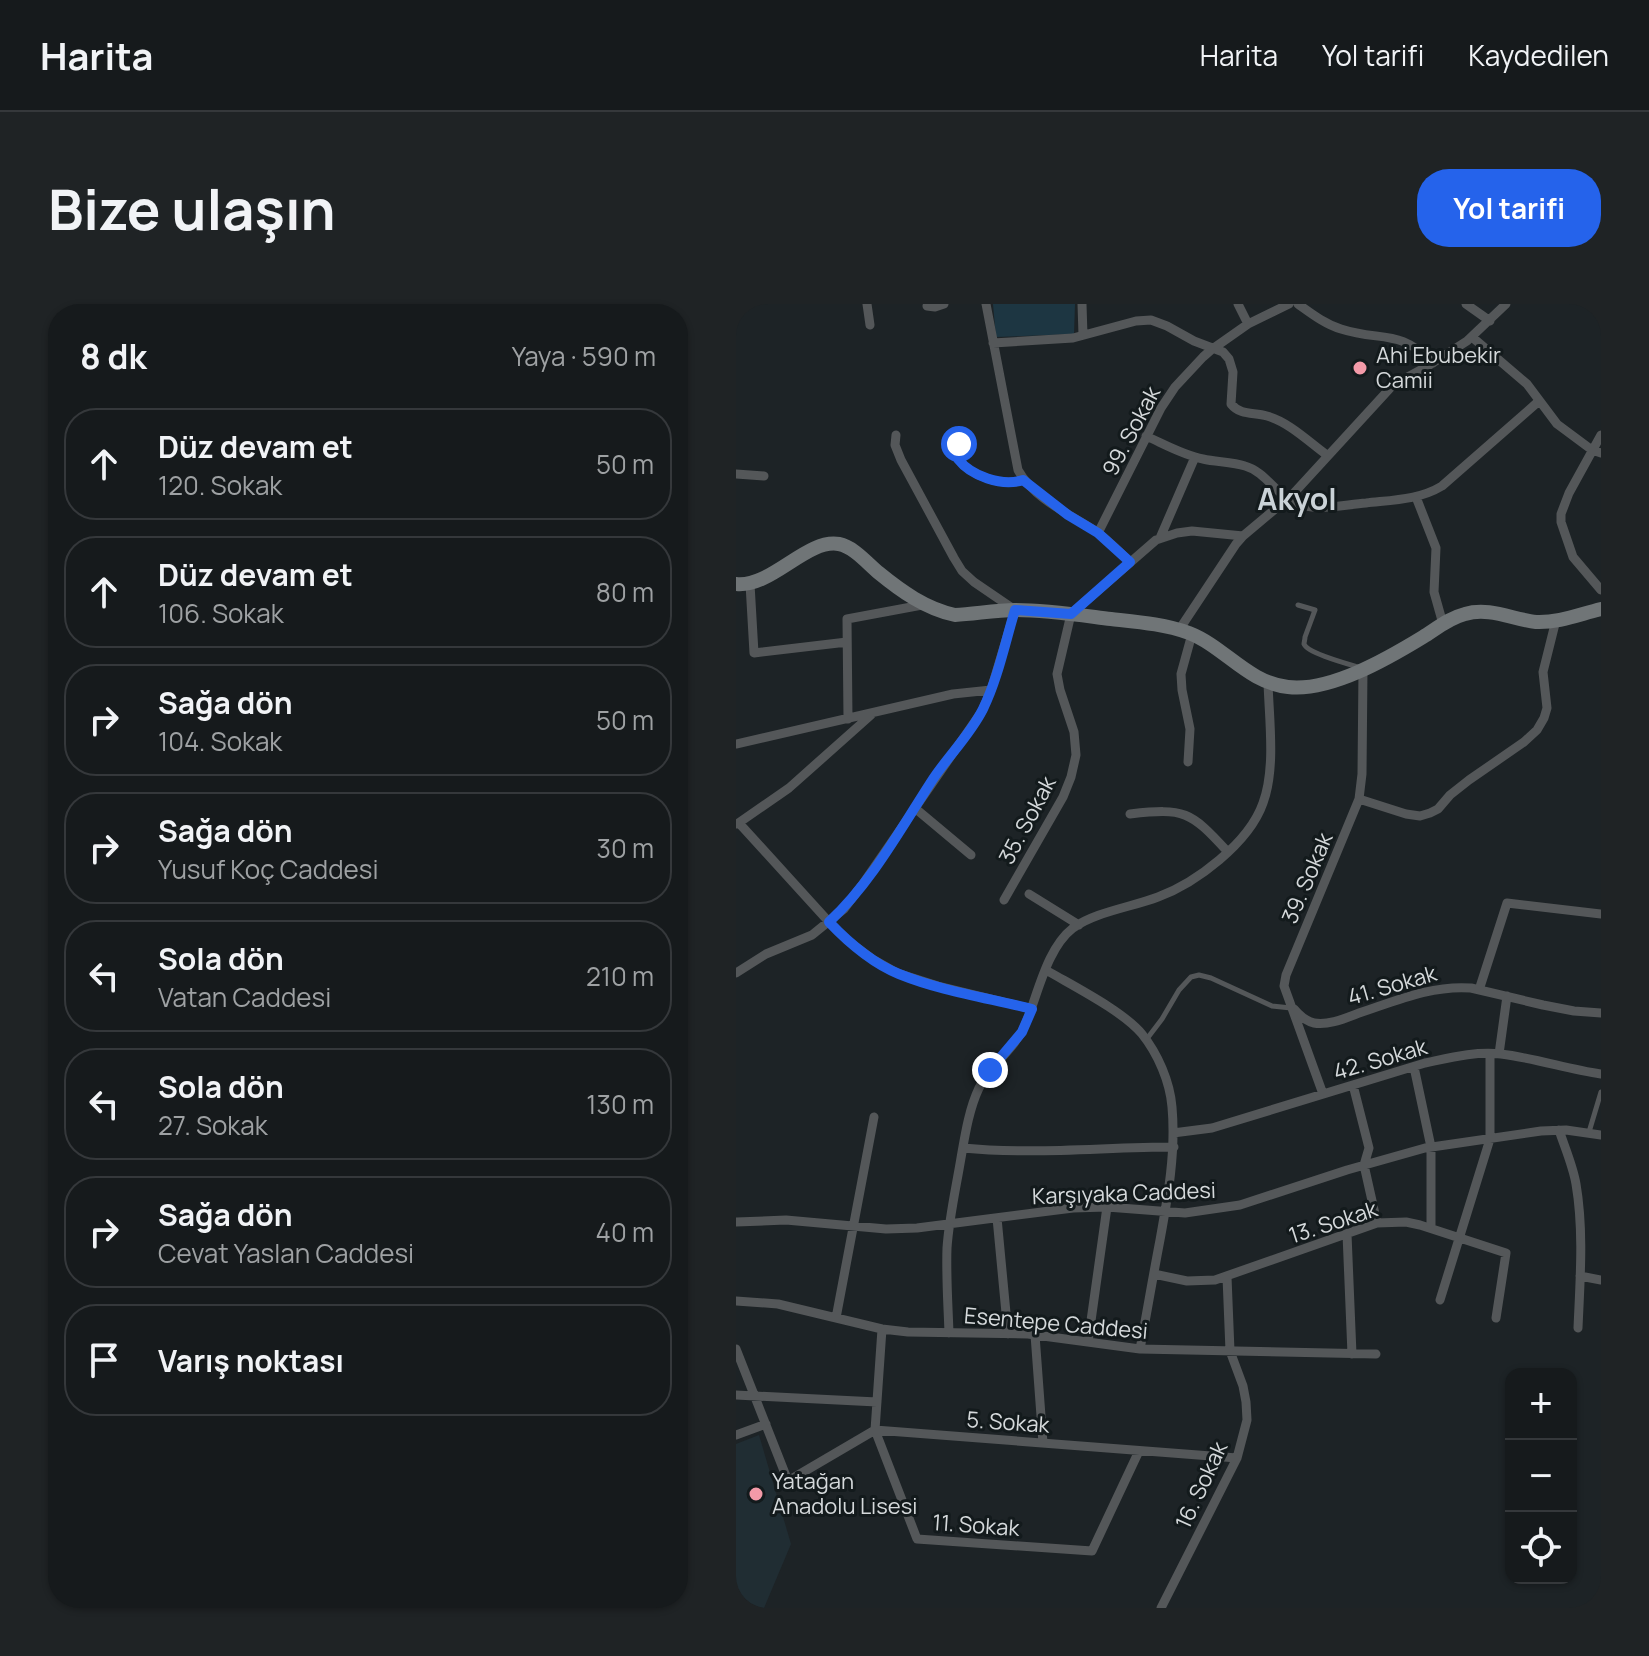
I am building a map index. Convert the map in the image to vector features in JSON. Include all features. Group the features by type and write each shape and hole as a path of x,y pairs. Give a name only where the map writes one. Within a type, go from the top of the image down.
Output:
{"street":[{"path":"867,304 870,325"},
{"path":"927,306 944,304"},
{"path":"986,304 1013,449 1023,480 1068,515 1098,533 1130,562"},
{"path":"1082,304 1083,335"},
{"path":"1238,304 1248,324"},
{"name":"99. Sokak","path":"1098,533 1146,436 1175,387 1214,348 1248,324 1289,304"},
{"path":"1298,304 1328,325 1401,340 1421,351 1433,363"},
{"path":"1466,304 1490,321"},
{"path":"1188,762 1190,729 1181,674 1185,632 1225,557 1243,536 1288,499 1393,385 1472,337 1506,304"},
{"path":"993,343 1064,339 1151,320 1223,352 1233,372 1231,404 1234,408 1242,413 1276,420 1327,455"},
{"path":"1472,337 1527,384 1557,424 1596,452"},
{"path":"1146,436 1195,457 1243,465 1258,472 1288,499 1309,507 1333,508 1431,493 1539,401"},
{"path":"896,435 895,445 901,460 954,558 968,577 1015,610"},
{"path":"1601,435 1596,452 1569,493 1561,514 1573,557 1601,589"},
{"path":"961,440 958,459 967,467 1000,482 1023,480"},
{"path":"1160,538 1195,457"},
{"path":"736,474 764,476"},
{"path":"1416,497 1436,548 1434,592 1443,624"},
{"path":"1071,614 1160,538 1192,531 1243,536"},
{"path":"847,642 754,653 743,584 821,546 836,543 848,547 893,584 936,609 955,615 1015,610 1071,614 1165,626 1215,647 1251,674 1292,688 1320,686 1363,669 1462,614 1483,611 1538,622 1601,609"},
{"path":"848,719 847,619 925,604"},
{"path":"736,973 766,954 812,935 844,909 982,711 1015,610"},
{"name":"35. Sokak","path":"1004,900 1063,797 1071,777 1076,755 1074,732 1057,674 1071,614"},
{"path":"1359,799 1420,816 1438,809 1469,780 1524,742 1537,730 1547,708 1543,672 1556,620"},
{"name":"39. Sokak","path":"1323,1094 1284,986 1359,799 1363,669"},
{"path":"949,1333 947,1245 963,1148 973,1101 980,1086 1022,1032 1056,948 1073,928 1115,910 1166,894 1187,883 1227,851 1254,820 1263,802 1270,766 1268,682"},
{"path":"736,744 953,694 991,690"},
{"path":"874,713 789,788 738,823 829,922 874,960 897,973 938,986 1032,1009"},
{"path":"916,809 971,855"},
{"path":"1130,814 1180,813 1201,823 1227,851"},
{"path":"1029,894 1079,925"},
{"path":"1479,990 1507,903 1601,914"},
{"path":"1046,970 1120,1015 1142,1034 1155,1055 1172,1104 1174,1147 1140,1349"},
{"name":"41. Sokak","path":"1292,1008 1311,1023 1321,1024 1433,989 1454,987 1574,1011 1601,1013"},
{"path":"1440,1300 1490,1139 1495,1054 1507,996"},
{"name":"42. Sokak","path":"1173,1133 1212,1128 1453,1057 1495,1054 1601,1074"},
{"path":"1414,1067 1431,1147 1431,1228"},
{"path":"1353,1085 1369,1148 1364,1165 1377,1223"},
{"path":"836,1318 874,1117"},
{"path":"1559,1130 1576,1184 1580,1276 1578,1328"},
{"name":"Karşıyaka Caddesi","path":"736,1222 786,1220 917,1228 1073,1208 1107,1207 1185,1213 1240,1205 1431,1147 1559,1130 1601,1135"},
{"path":"963,1148 1023,1151 1174,1147"},
{"path":"1088,1342 1107,1207"},
{"path":"997,1218 1008,1334"},
{"name":"13. Sokak","path":"1154,1274 1187,1281 1215,1280 1377,1223 1406,1222 1506,1253 1496,1318"},
{"path":"1347,1234 1352,1354"},
{"path":"1580,1276 1601,1280"},
{"name":"16. Sokak","path":"1161,1608 1237,1458 1247,1420 1243,1386 1230,1351 1227,1277"},
{"name":"Esentepe Caddesi","path":"736,1301 778,1304 882,1329 1035,1335 1140,1349 1376,1354"},
{"name":"11. Sokak","path":"882,1329 875,1430 917,1539 1092,1551 1139,1451"},
{"path":"1035,1335 1043,1443"},
{"path":"736,1349 788,1481 875,1430"},
{"path":"736,1395 877,1402"},
{"path":"736,1435 766,1424"},
{"name":"5. Sokak","path":"875,1430 1237,1458"}],"lane":[{"path":"1298,605 1315,610 1305,637 1305,646 1363,669"},
{"path":"1146,1040 1179,990 1191,977 1199,975 1272,1006 1292,1008"},
{"path":"1589,1132 1601,1092"}],"shaded area":[{"path":"993,304 1075,304 1074,334 996,337"},
{"name":"Yatağan Anadolu Lisesi","path":"759,1435 791,1544 764,1608 736,1608 736,1444"}],"place":[{"name":"Ahi Ebubekir Camii","path":"1360,368"},
{"name":"Yatağan Anadolu Lisesi","path":"756,1494"}],"district":[{"name":"Akyol","path":"1297,500"}],"route":[{"path":"959,444 957,454 961,463 980,475 1000,482 1023,480 1110,542 1130,562 1071,614 1015,610 982,711 862,885 844,909 829,922 847,940 897,973 1032,1009 1022,1032 990,1070"}]}
